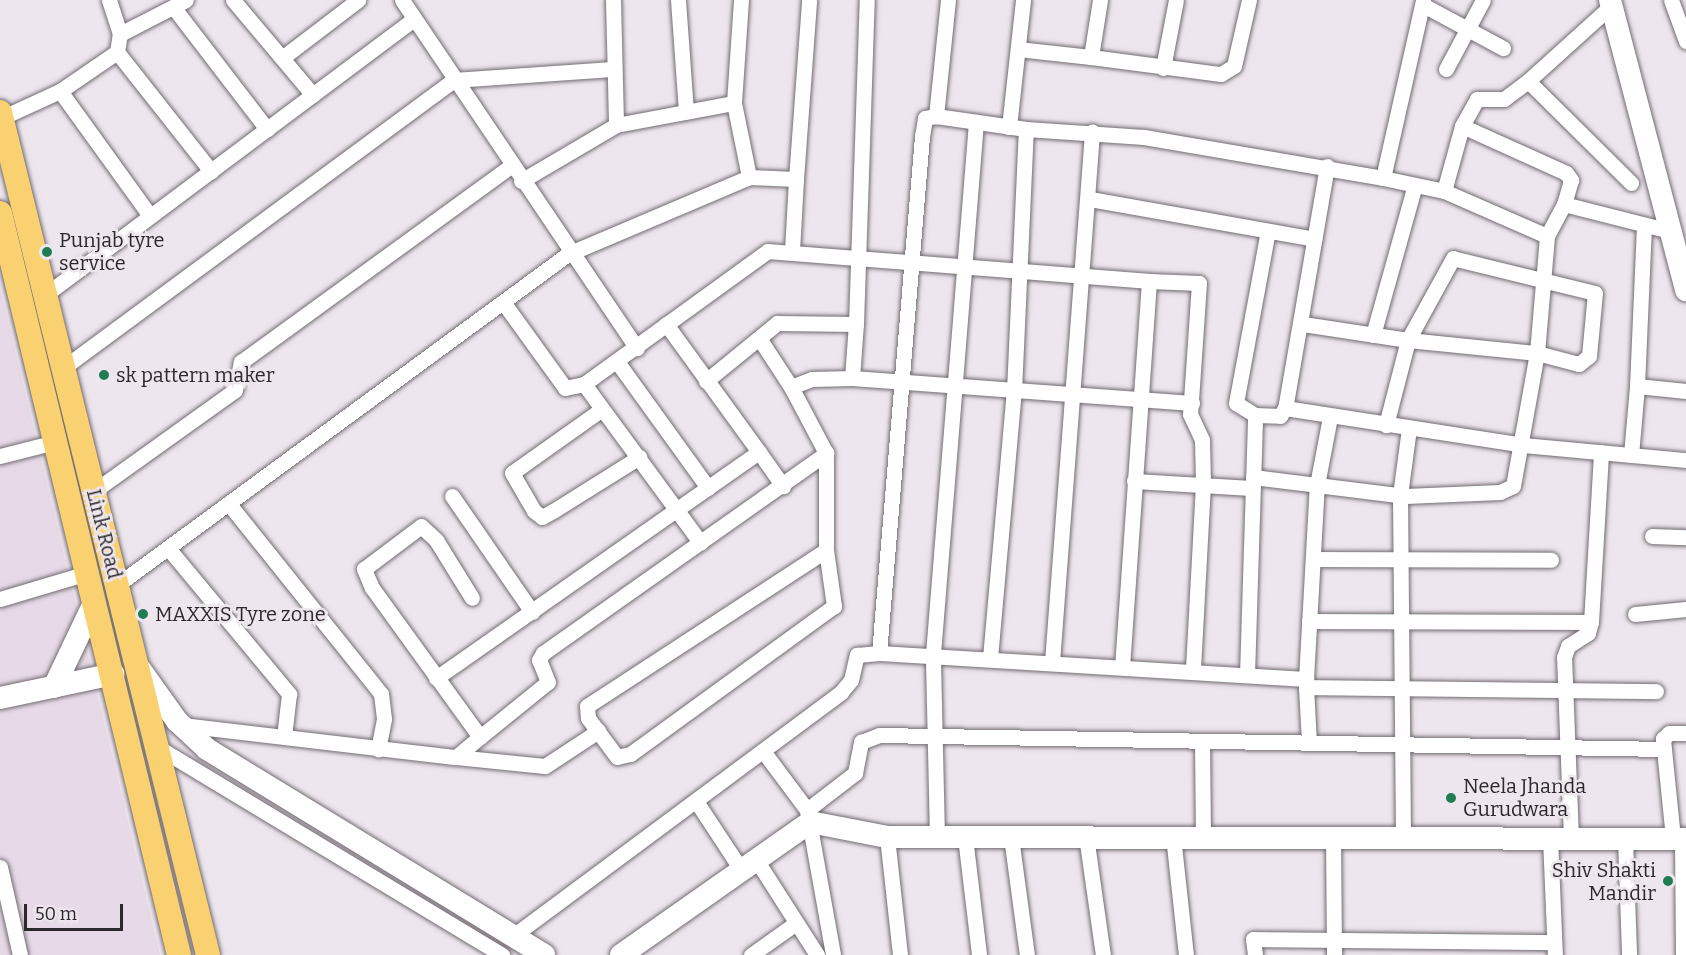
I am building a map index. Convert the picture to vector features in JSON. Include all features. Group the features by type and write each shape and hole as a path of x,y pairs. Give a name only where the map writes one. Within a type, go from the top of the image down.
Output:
{"main road":[{"name":"Link Road","path":"1,115 93,491 140,669 208,955"},
{"name":"Link Road","path":"0,213 94,603 114,674 179,955"}],"street":[{"path":"1,115 60,91 117,52 120,34 109,0"},
{"path":"233,0 313,95"},
{"path":"282,58 358,0"},
{"path":"402,0 568,254 637,348"},
{"path":"613,0 612,69 616,125"},
{"path":"678,0 686,112"},
{"path":"741,0 734,103 749,177"},
{"path":"792,251 809,0"},
{"path":"852,378 862,256 867,0"},
{"path":"936,116 948,0"},
{"path":"1009,127 1023,0"},
{"path":"1091,57 1100,0"},
{"path":"1163,68 1176,0"},
{"path":"1018,49 1163,68 1230,71 1249,0"},
{"path":"1446,69 1483,0"},
{"path":"1671,0 1686,41"},
{"path":"1383,178 1423,2 1503,48"},
{"path":"120,34 180,3 267,129"},
{"path":"1444,191 1462,126 1477,99 1504,99 1528,81 1611,3 1670,231 1681,256 1686,290"},
{"path":"45,295 414,19"},
{"path":"117,52 211,171"},
{"path":"63,368 454,80 612,69"},
{"path":"1528,81 1631,183"},
{"path":"60,91 150,216"},
{"path":"521,181 616,125 734,103"},
{"path":"879,653 924,121 936,116 1026,129 1092,132 1327,166 1383,178 1414,188 1444,191 1547,237"},
{"path":"937,837 933,737 933,654 967,264 976,122"},
{"path":"1134,481 1317,485 1400,495 1506,490 1516,481 1537,353 1546,278 1547,237 1564,204 1571,184 1566,173 1462,126"},
{"path":"990,658 1014,390 1026,129"},
{"path":"1052,662 1090,199 1092,132"},
{"path":"93,491 237,388 241,362 511,166"},
{"path":"1268,231 1236,403 1255,416 1280,416 1285,408 1303,324 1314,239 1327,166"},
{"path":"117,585 568,254 749,177 796,179"},
{"path":"1373,335 1414,188"},
{"path":"1090,199 1314,239"},
{"path":"1564,204 1670,231"},
{"path":"1631,455 1637,386 1644,226"},
{"path":"503,302 565,388 584,384 618,363 758,255 792,251 1019,268 1149,281 1199,283 1191,418 1203,440 1203,484 1192,671"},
{"path":"1303,324 1408,340 1537,353 1575,364 1587,360 1597,300 1592,290 1453,258 1408,340 1386,425"},
{"path":"1122,667 1149,281"},
{"path":"706,381 784,321 856,324"},
{"path":"666,324 783,486"},
{"path":"759,338 790,387 826,453 826,550 834,599 825,617 627,756 617,757 598,731 587,706 826,550"},
{"path":"618,363 708,488"},
{"path":"790,387 812,379 852,378 1140,402 1192,403"},
{"path":"584,384 702,543"},
{"path":"1637,386 1686,392"},
{"path":"1285,408 1330,417 1523,444 1686,460"},
{"path":"603,409 512,473 534,511 542,517 553,512 639,457"},
{"path":"1247,675 1255,416"},
{"path":"1309,743 1306,683 1317,485 1330,417"},
{"path":"1404,837 1398,688 1400,495 1409,428"},
{"path":"0,456 55,442"},
{"path":"436,678 759,452"},
{"path":"1255,955 1253,939 1334,947 1555,948 1560,838 1568,748 1565,651 1584,638 1591,622 1601,452"},
{"path":"456,757 549,682 540,656 783,486 826,453"},
{"path":"452,496 531,612"},
{"path":"229,504 381,694 384,719 378,749"},
{"path":"472,598 436,540 421,526 364,569 436,678 480,737"},
{"path":"1652,536 1686,537"},
{"path":"168,548 289,694 284,737"},
{"path":"1313,559 1551,560"},
{"path":"0,599 87,573"},
{"path":"54,687 94,603"},
{"path":"1635,614 1686,609"},
{"path":"1309,621 1591,622"},
{"path":"507,946 845,688 857,655 933,654 1247,675 1306,683 1398,688 1656,691"},
{"path":"140,669 181,725 225,761 507,946"},
{"path":"0,698 114,674"},
{"path":"181,725 545,766 598,731"},
{"path":"1683,955 1680,838 1664,749 1666,735 1686,733"},
{"path":"621,955 749,866 808,816 855,774 861,742 872,736 1664,749"},
{"path":"1202,741 1203,836"},
{"path":"159,748 507,946 544,955"},
{"path":"763,751 808,816 833,955"},
{"path":"696,801 796,923 817,955"},
{"path":"808,816 887,837 1680,838"},
{"path":"1086,836 1103,955"},
{"path":"1173,836 1186,955"},
{"path":"887,837 900,955"},
{"path":"965,837 979,955"},
{"path":"1011,837 1027,955"},
{"path":"1332,837 1334,947"},
{"path":"1625,838 1629,955"},
{"path":"0,867 20,955"},
{"path":"751,955 796,923"}],"shaded area":[{"path":"0,288 160,955 0,955"}],"place":[{"name":"Punjab tyre service","path":"47,252"},
{"name":"sk pattern maker","path":"104,375"},
{"name":"MAXXIS Tyre zone","path":"143,614"},
{"name":"Neela Jhanda Gurudwara","path":"1451,798"},
{"name":"Shiv Shakti Mandir","path":"1668,881"}]}
